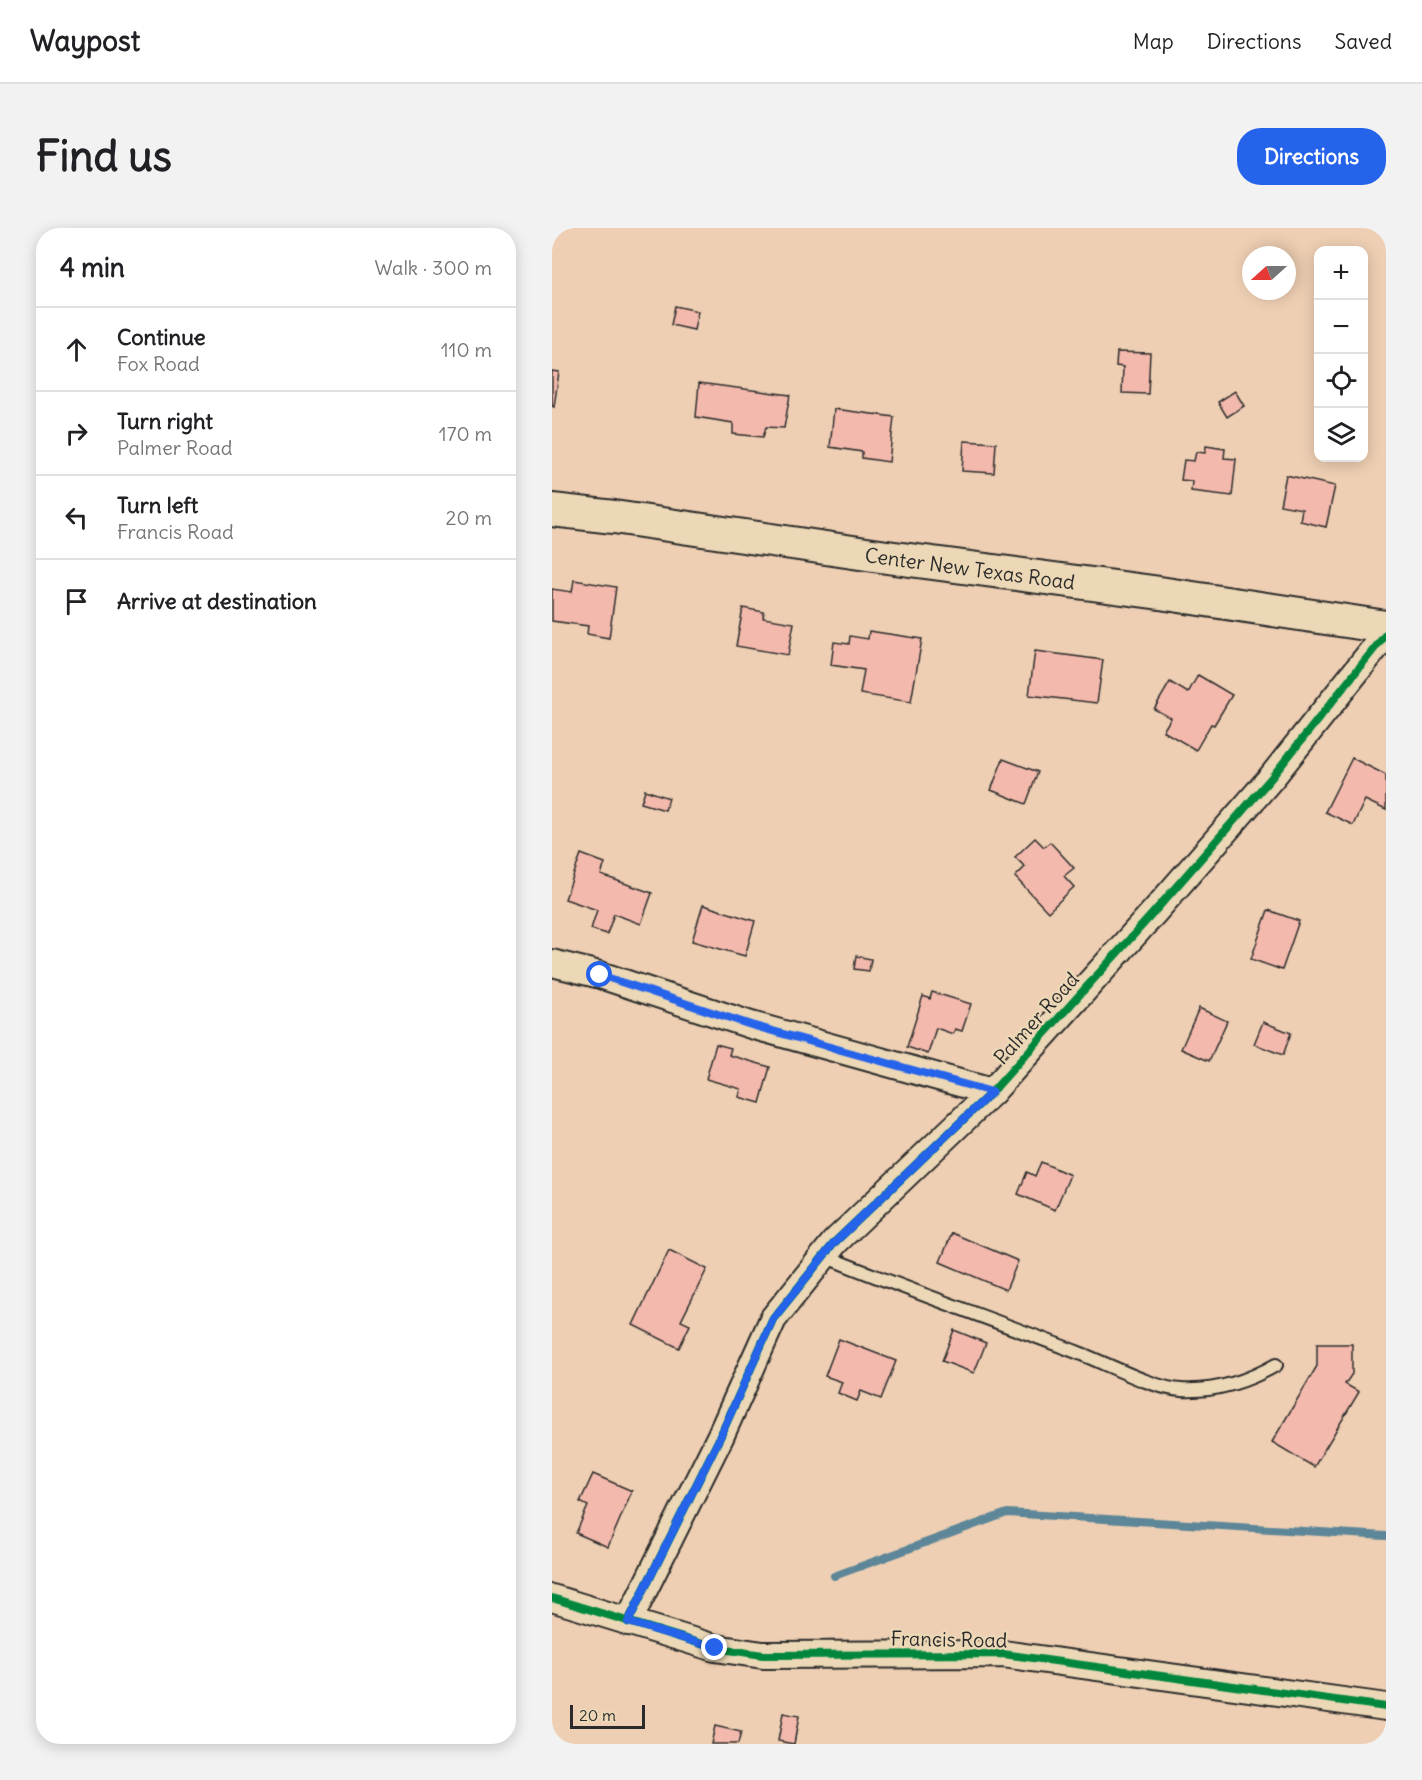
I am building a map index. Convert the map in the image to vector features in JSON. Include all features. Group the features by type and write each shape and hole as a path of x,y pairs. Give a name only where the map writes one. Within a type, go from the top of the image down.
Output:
{"street":[{"name":"Center New Texas Road","path":"552,510 1154,592 1386,627"},
{"name":"Palmer Road","path":"628,1622 720,1437 773,1319 835,1242 992,1092 1272,777 1386,634"},
{"path":"552,963 600,975 751,1025 992,1092"},
{"name":"Francis Road","path":"552,1598 715,1648 764,1655 1003,1654 1386,1707"}],"lane":[{"path":"824,1256 901,1288 1011,1327 1150,1382 1179,1390 1218,1388 1251,1379 1276,1365"}],"building":[{"path":"675,306 698,311 694,330 671,325"},
{"path":"1117,352 1150,353 1148,394 1122,393 1123,367 1116,366"},
{"path":"552,371 559,372 554,407 552,406"},
{"path":"699,383 790,395 784,428 766,427 763,437 733,434 733,423 696,417"},
{"path":"1235,391 1244,406 1227,417 1218,402"},
{"path":"834,409 894,417 889,462 862,458 862,452 830,447"},
{"path":"964,441 996,443 994,473 962,471"},
{"path":"1206,446 1225,449 1224,458 1236,459 1232,496 1191,491 1192,481 1181,480 1184,460 1194,461 1196,452 1205,453"},
{"path":"1286,475 1335,486 1326,527 1300,521 1302,509 1280,505"},
{"path":"574,580 616,587 609,638 587,634 588,626 552,621 552,589 572,592"},
{"path":"743,608 764,612 763,618 794,623 788,655 736,646"},
{"path":"869,631 922,639 911,702 860,694 864,670 831,665 834,642 849,644 850,636 868,639"},
{"path":"1035,651 1103,660 1097,703 1029,695"},
{"path":"1198,675 1232,695 1196,750 1163,731 1171,718 1154,709 1170,682 1188,693"},
{"path":"1352,758 1386,775 1386,810 1365,800 1353,825 1325,812"},
{"path":"1003,759 1038,772 1026,804 991,790"},
{"path":"645,790 669,798 665,810 641,803"},
{"path":"1035,838 1044,847 1050,842 1074,868 1064,876 1074,887 1048,912 1015,877 1025,867 1015,857"},
{"path":"581,854 605,863 601,875 652,893 641,924 614,914 607,934 591,929 597,910 565,899"},
{"path":"703,905 755,921 745,956 692,941"},
{"path":"1268,910 1299,921 1282,970 1251,959"},
{"path":"856,956 871,959 869,971 854,969"},
{"path":"932,992 971,1004 962,1031 955,1029 953,1034 936,1028 928,1054 907,1047 923,996 930,999"},
{"path":"1199,1008 1227,1021 1209,1061 1181,1049"},
{"path":"1263,1022 1291,1033 1283,1055 1254,1044"},
{"path":"716,1044 731,1048 729,1055 770,1067 760,1103 739,1097 741,1089 706,1079"},
{"path":"1041,1162 1070,1175 1055,1210 1018,1194 1027,1172 1035,1176"},
{"path":"952,1233 1018,1261 1006,1290 940,1262"},
{"path":"669,1250 707,1269 681,1321 690,1325 679,1348 633,1325"},
{"path":"954,1330 986,1343 974,1373 942,1361"},
{"path":"839,1339 896,1361 881,1399 861,1391 857,1401 838,1393 842,1382 825,1376"},
{"path":"1317,1344 1352,1344 1352,1374 1345,1384 1359,1392 1314,1467 1272,1442 1317,1366"},
{"path":"593,1474 632,1491 608,1547 576,1533 588,1506 580,1502"},
{"path":"783,1713 799,1716 794,1744 778,1741"},
{"path":"715,1726 741,1732 738,1744 711,1744"}],"waterway":[{"path":"834,1576 1007,1513 1386,1536"}],"cycle path":[{"path":"628,1622 720,1437 773,1319 835,1242 992,1092 1155,911 1272,777 1386,634"},
{"path":"552,1598 715,1648 763,1655 1003,1654 1386,1707"}],"route":[{"path":"600,975 751,1025 992,1092 835,1242 773,1319 720,1437 628,1622 715,1648"}]}
